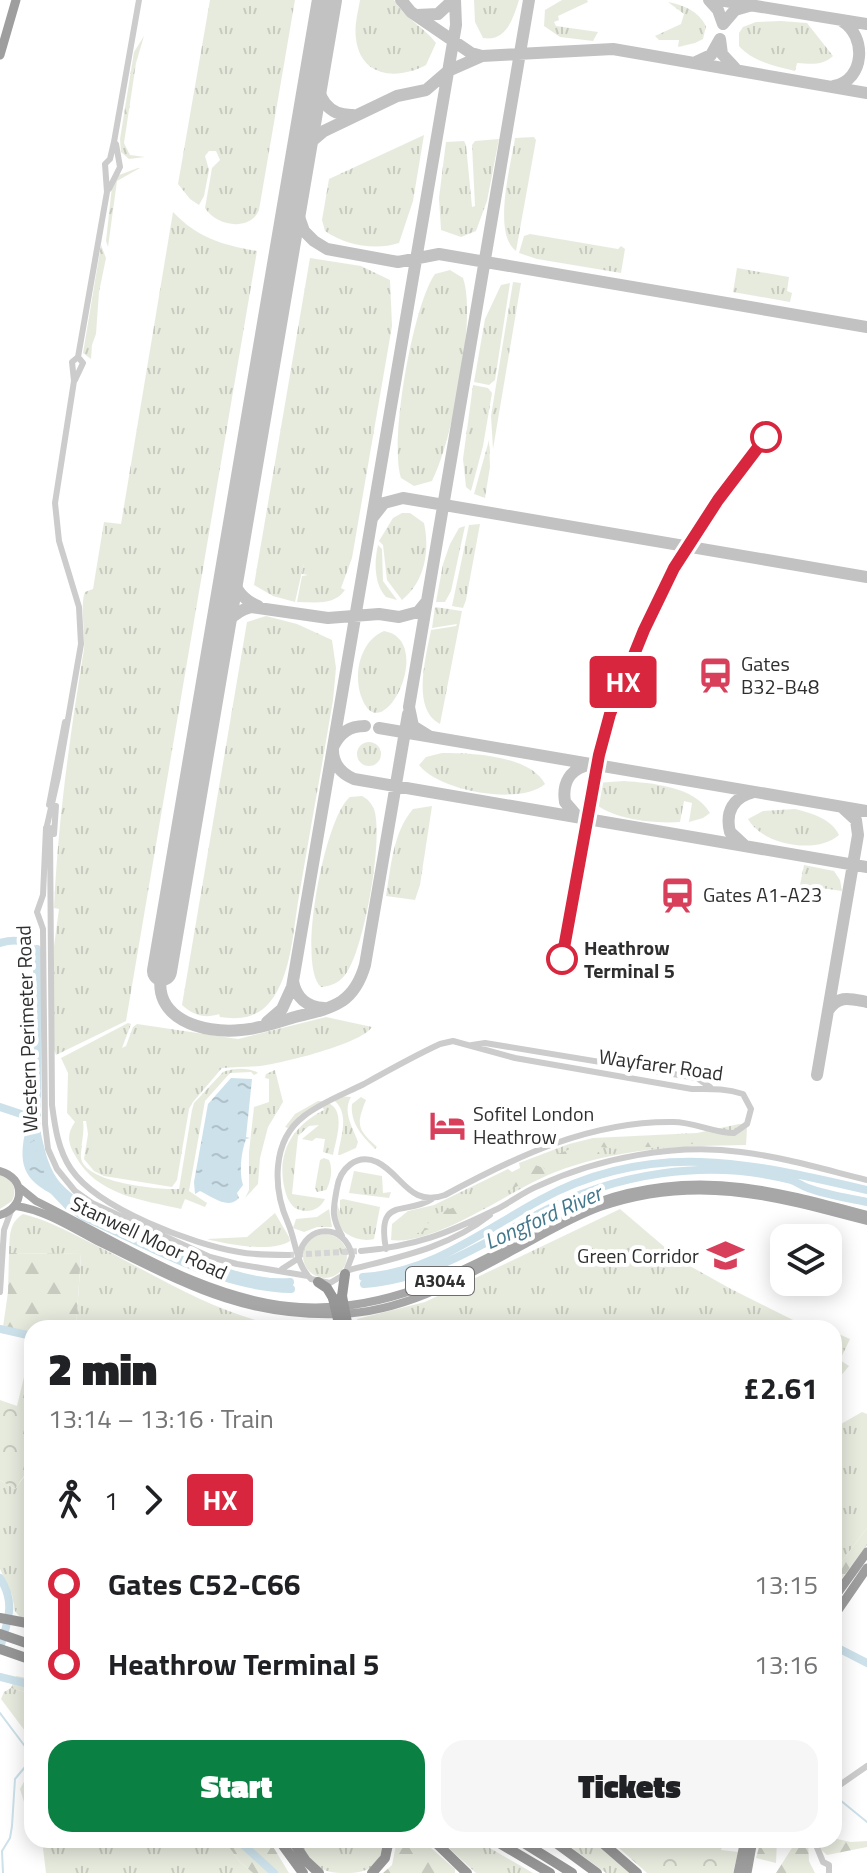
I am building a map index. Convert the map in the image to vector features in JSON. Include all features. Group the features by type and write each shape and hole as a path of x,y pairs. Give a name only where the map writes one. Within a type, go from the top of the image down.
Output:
{"highway":[{"path":"0,55 16,0"},
{"path":"339,1320 337,1297 347,1272"},
{"path":"313,1279 337,1297 345,1320"},
{"path":"842,1587 867,1552"},
{"path":"842,1604 867,1568"},
{"path":"0,1618 24,1622"},
{"path":"0,1634 24,1642"},
{"path":"4,1650 24,1657"},
{"path":"285,1848 303,1873"},
{"path":"297,1848 319,1873"},
{"path":"372,1873 385,1858 387,1848"},
{"path":"441,1848 467,1873"},
{"path":"508,1848 550,1873"},
{"path":"532,1848 572,1873"},
{"path":"563,1848 597,1873"},
{"path":"608,1848 637,1873"},
{"path":"738,1873 743,1848"},
{"path":"747,1873 752,1848"}],"main road":[{"name":"Stanwell Moor Road","path":"0,1171 12,1177 36,1201 208,1286 263,1302 309,1307 359,1305 417,1291 467,1269 572,1212 650,1188 698,1183 741,1185 781,1192 867,1218"},
{"path":"0,1215 17,1208 20,1188"},
{"name":"Stanwell Moor Road","path":"17,1208 204,1293 264,1310 317,1314 353,1313 423,1296 597,1208 658,1192 694,1189 742,1191 867,1218"}],"street":[{"path":"107,192 105,164 110,159 116,135 139,0"},
{"path":"107,192 120,167 116,135"},
{"path":"110,159 118,162"},
{"path":"106,170 115,173"},
{"name":"Western Perimeter Road","path":"46,830 81,644 79,607 59,541 55,503 76,368 83,361 78,357 107,192"},
{"name":"Western Perimeter Road","path":"69,710 48,808 43,895 37,912 43,929 45,1124 48,1149 54,1164 75,1191 107,1210 210,1257 313,1279"},
{"name":"Western Perimeter Road","path":"50,862 58,777"},
{"name":"Western Perimeter Road","path":"48,808 52,1105 57,1138 68,1165 87,1188 105,1201 172,1231 231,1250 288,1255"},
{"name":"Wayfarer Road","path":"299,1257 281,1203 278,1181 279,1158 291,1129 314,1110 440,1044 453,1041 515,1058 692,1089 711,1087 743,1094 751,1109 743,1129 727,1133 673,1122 589,1133 539,1148 445,1195 399,1208 391,1214 384,1230 386,1249"},
{"path":"469,1044 485,1043 697,1078 711,1087"},
{"path":"299,1257 313,1279 335,1281 347,1272 443,1243 473,1228 534,1187 587,1168 645,1155 685,1151 747,1153 867,1180"},
{"path":"347,1272 351,1252 333,1221 333,1210 339,1177 351,1163 373,1161 414,1192 432,1199"},
{"path":"0,1292 2,1229 17,1208"},
{"path":"2,1229 17,1208"},
{"path":"361,1251 428,1240 496,1210"},
{"path":"278,1270 299,1257 304,1242 315,1232 329,1231 342,1236"},
{"path":"842,1783 867,1766"},
{"path":"817,1848 823,1862 829,1865 829,1873"}],"green space":[{"path":"210,0 295,0 259,210 255,217 241,224 217,219 205,208 212,168 220,160 216,151 209,151 205,156 209,170 199,205 178,184"},
{"path":"360,0 394,0 436,43 426,65 393,74 382,72 365,62 359,52 356,34"},
{"path":"474,0 519,0 503,33 483,38 475,22"},
{"path":"562,0 588,2 558,16 559,20 554,22 556,26 598,32 593,41 560,37 544,26 545,10"},
{"path":"668,2 685,7 699,16 706,26 703,39 678,47 679,40 659,40 655,36 681,24 684,14"},
{"path":"756,22 807,23 833,56 820,63 797,63 795,71 758,60 739,46 739,33 743,27"},
{"path":"144,36 136,63 124,143 130,155 145,157 129,159 121,152 120,139 134,52"},
{"path":"424,135 413,201 399,243 360,245 325,231 322,220 329,179"},
{"path":"534,137 536,140 516,251 505,230 507,181 515,138"},
{"path":"499,139 487,201 476,231 461,237 441,230 439,198 446,142 464,141 466,145 472,207 475,206 472,145 475,141"},
{"path":"138,168 117,181 108,247 112,186 119,175"},
{"path":"173,212 211,239 257,251 126,1021 56,1055 54,946 59,909 54,908 56,875 65,778 84,649 84,597 85,592 93,589 104,522 121,524"},
{"path":"530,234 618,249 621,246 625,249 621,273 537,259 519,253 524,236"},
{"path":"101,245 106,258 91,359 83,353"},
{"path":"310,258 361,266 390,280 392,326 352,558 341,588 345,590 330,601 297,602 302,576 308,575 302,574 304,563 295,602 273,596 254,585"},
{"path":"737,268 789,277 787,291 792,293 790,302 733,292"},
{"path":"450,270 463,278 467,296 465,349 460,380 440,463 432,481 414,486 401,478 398,460 405,374 427,290 435,274"},
{"path":"513,282 521,283 493,449 491,416"},
{"path":"510,283 495,380 489,385 474,382 485,319 501,285"},
{"path":"473,385 488,388 492,393 471,491 466,487 463,459"},
{"path":"489,440 490,467 485,498 474,494"},
{"path":"410,513 424,523 426,554 421,575 402,600 387,580 383,545 379,541 393,518"},
{"path":"480,524 466,600 463,608 452,606 469,525"},
{"path":"465,526 451,591 445,602 436,602 450,544 459,528"},
{"path":"378,545 382,549 383,581 397,600 386,597 379,586 376,565"},
{"path":"435,607 462,611 440,724 431,717 423,695 426,654 431,630 457,624 432,628"},
{"path":"266,616 297,624 332,640 336,668 333,700 283,979 270,1002 253,1015 234,1018 220,1017 219,1014 204,1016 182,1005 247,622"},
{"path":"384,631 399,639 406,652 406,669 393,702 382,711 372,712 363,701 358,671 363,651 375,636"},
{"path":"369,742 377,746 381,754 377,762 369,766 361,762 357,754 361,746"},
{"path":"442,753 483,755 513,761 537,774 545,784 533,791 499,795 461,788 429,774 419,765 426,757"},
{"path":"624,781 659,785 683,792 703,804 710,813 689,822 692,803 684,801 680,822 627,818 601,808 583,791 596,783"},
{"path":"362,796 373,807 376,823 374,867 366,918 347,972 336,983 321,987 314,974 311,951 323,860 341,810 350,797"},
{"path":"432,806 415,900 386,896 394,850 406,818 413,809"},
{"path":"795,809 826,821 839,835 817,845 790,844 765,835 748,819 763,811"},
{"path":"804,865 834,871 842,891 800,885"},
{"path":"326,1017 372,1027 353,1040 303,1057 260,1066 222,1068 189,1109 177,1180 172,1187 104,1176 94,1171 84,1159 88,1134 86,1121 83,1121 81,1158 95,1174 124,1183 179,1189 194,1103 223,1072 241,1069 258,1073 230,1073 205,1101 189,1191 207,1203 205,1207 185,1199 181,1209 122,1194 96,1180 73,1152 69,1135 75,1122 67,1113 68,1073 61,1058 128,1023 131,1024 122,1048 137,1024 238,1039"},
{"path":"275,1070 283,1102 268,1127 260,1158 258,1184 245,1198 249,1190 254,1107 269,1102 269,1079 265,1078 266,1074"},
{"path":"351,1097 348,1114 358,1142 356,1148 340,1155 343,1116 331,1098"},
{"path":"361,1097 366,1100 360,1126 365,1136 377,1147 375,1149 361,1134 353,1117 352,1104"},
{"path":"318,1101 334,1107 339,1121 338,1129 333,1155 323,1152 325,1139 302,1139 319,1125 309,1126 298,1136 292,1194 325,1199 316,1209 304,1211 295,1208 288,1198 282,1173 283,1162 285,1151 296,1132 324,1110 322,1105 300,1115 288,1128 285,1127 295,1114"},
{"path":"744,1124 747,1129 746,1145 673,1148 600,1158 535,1181 450,1226 409,1240 391,1240 392,1224 408,1211 434,1205 508,1169 512,1172 520,1168 519,1163 569,1144 593,1138 697,1133"},
{"path":"669,1135 689,1139 699,1136 724,1143 700,1140 699,1145 681,1142 635,1147 637,1150 634,1151 592,1146 595,1143 649,1137 664,1139"},
{"path":"568,1150 599,1152 600,1156 585,1156 564,1166 538,1162"},
{"path":"324,1158 330,1163 330,1179 326,1190 317,1192 320,1160"},
{"path":"535,1165 549,1170 507,1191 487,1189 508,1176 522,1175 525,1166"},
{"path":"354,1171 382,1176 383,1193 391,1192 389,1198 349,1193"},
{"path":"0,1175 11,1182 14,1192 12,1201 0,1209"},
{"path":"487,1192 501,1196 486,1204 477,1203 476,1207 459,1204"},
{"path":"340,1200 380,1207 374,1239 356,1238 341,1229 336,1214 337,1204 340,1212"},
{"path":"455,1207 467,1209 471,1214 441,1226 409,1219 436,1214"},
{"path":"329,1209 332,1227 317,1227 304,1232 293,1228 296,1219 317,1217"},
{"path":"620,1209 681,1261 793,1320 357,1320 425,1302"},
{"path":"275,1213 290,1241 282,1245 249,1246 207,1239 247,1237"},
{"path":"23,1214 63,1229 195,1296 256,1320 77,1320 81,1254 9,1253 12,1226"},
{"path":"406,1222 429,1229 401,1239 400,1227"},
{"path":"325,1234 341,1240 347,1256 341,1272 325,1278 309,1272 303,1256 309,1240"},
{"path":"9,1253 81,1254 77,1320 24,1320 24,1331 3,1327"},
{"path":"842,1336 850,1339 842,1356"},
{"path":"842,1361 849,1366 842,1374"},
{"path":"24,1377 24,1476 15,1489 0,1480 0,1400 17,1406"},
{"path":"862,1412 867,1414 867,1528 842,1561 842,1423"},
{"path":"24,1477 24,1618 15,1611 12,1595 0,1569 0,1480 15,1489"},
{"path":"867,1528 867,1545 842,1578 842,1561"},
{"path":"16,1676 24,1678 24,1692 11,1688"},
{"path":"11,1688 24,1692 24,1730 1,1699 4,1692"},
{"path":"24,1782 24,1802 20,1789"},
{"path":"842,1840 867,1841 867,1847 827,1855 820,1849 842,1848"},
{"path":"43,1848 230,1848 253,1873 46,1873"},
{"path":"230,1848 274,1848 289,1873 253,1873"},
{"path":"302,1848 382,1848 377,1862 361,1872 329,1872 308,1857"},
{"path":"395,1848 431,1848 455,1869 455,1873 383,1873 392,1865"},
{"path":"449,1848 490,1848 533,1873 476,1873"},
{"path":"572,1848 603,1848 631,1873 606,1873"},
{"path":"619,1848 722,1848 738,1852 733,1873 647,1873"},
{"path":"759,1848 777,1848 776,1863 756,1858"},
{"path":"792,1848 808,1848 809,1861 815,1873 776,1873"}],"water":[{"path":"231,1078 252,1079 246,1137 250,1138 246,1139 241,1162 243,1185 237,1193 239,1198 230,1203 200,1191 195,1194 194,1182 208,1104"},
{"path":"26,1128 31,1128 45,1172 59,1192 56,1196 36,1184 25,1169 23,1151"}],"waterway":[{"path":"0,943 21,941 37,954"},
{"path":"37,949 37,1134 53,1180 67,1195 89,1210 202,1262 253,1279 290,1282"},
{"name":"Longford River","path":"0,1107 27,1116 30,1138"},
{"path":"363,1277 388,1274 434,1259 540,1200 581,1181 622,1169 662,1163 742,1165 867,1190"},
{"name":"Longford River","path":"364,1284 410,1276 432,1268 567,1200 629,1179 662,1173 694,1170 759,1173 791,1180 823,1193 867,1202"},
{"name":"Longford River","path":"50,1187 84,1217 185,1263 237,1281 291,1289"},
{"path":"0,1329 24,1334"},
{"path":"0,1578 9,1604 0,1648"},
{"path":"842,1650 867,1663"},
{"path":"0,1677 24,1683"},
{"path":"0,1713 24,1745"},
{"path":"3,1873 2,1851 10,1838 15,1779 24,1768"},
{"path":"842,1802 867,1822"},
{"path":"247,1848 274,1873"}],"taxiway":[{"path":"401,0 411,12 471,53 482,56"},
{"path":"417,15 438,14 453,0"},
{"path":"455,0 456,25 333,747 336,763 354,779 867,867"},
{"path":"429,736 413,726 409,707 529,0"},
{"path":"709,0 718,10 723,24 735,10 749,6"},
{"path":"719,0 867,24"},
{"path":"834,86 852,75 859,57 856,37 842,21"},
{"path":"696,62 711,55 720,39 722,54 735,68"},
{"path":"299,163 311,142 324,131 397,96 426,90 448,71 482,56 613,49 867,93"},
{"path":"314,74 325,104 336,112 353,115"},
{"path":"293,200 304,231 327,249 398,262 439,254 867,327"},
{"path":"373,517 384,503 403,498 867,577"},
{"path":"230,566 238,590 258,606"},
{"path":"217,644 229,621 251,607 328,618 379,614 399,617 418,612 427,601"},
{"path":"162,971 160,987 164,1001 172,1012 196,1026 226,1031 262,1027 325,1009 351,994 365,965 408,714"},
{"path":"267,1022 282,1009 292,987 333,747 346,731 365,726"},
{"path":"379,728 867,811"},
{"path":"577,816 565,802 565,789 572,773 589,765"},
{"path":"744,845 730,832 730,812 736,802 754,792"},
{"path":"817,1075 858,835 856,820 843,808"},
{"path":"293,981 303,1000 312,1006 324,1008"},
{"path":"828,1011 841,1000 867,1002"}],"runway":[{"path":"162,971 327,0"}],"tunnel":[{"path":"288,1255 361,1251"}],"train":[{"name":"HX","path":"562,959 599,755 610,714 644,630 674,568 718,500 766,437"}],"place":[{"name":"Gates B32-B48","path":"715,675"},
{"name":"Gates A1-A23","path":"677,895"},
{"name":"Heathrow Terminal 5","path":"562,959"},
{"name":"Sofitel London Heathrow","path":"447,1126"},
{"name":"Green Corridor","path":"725,1256"}]}
